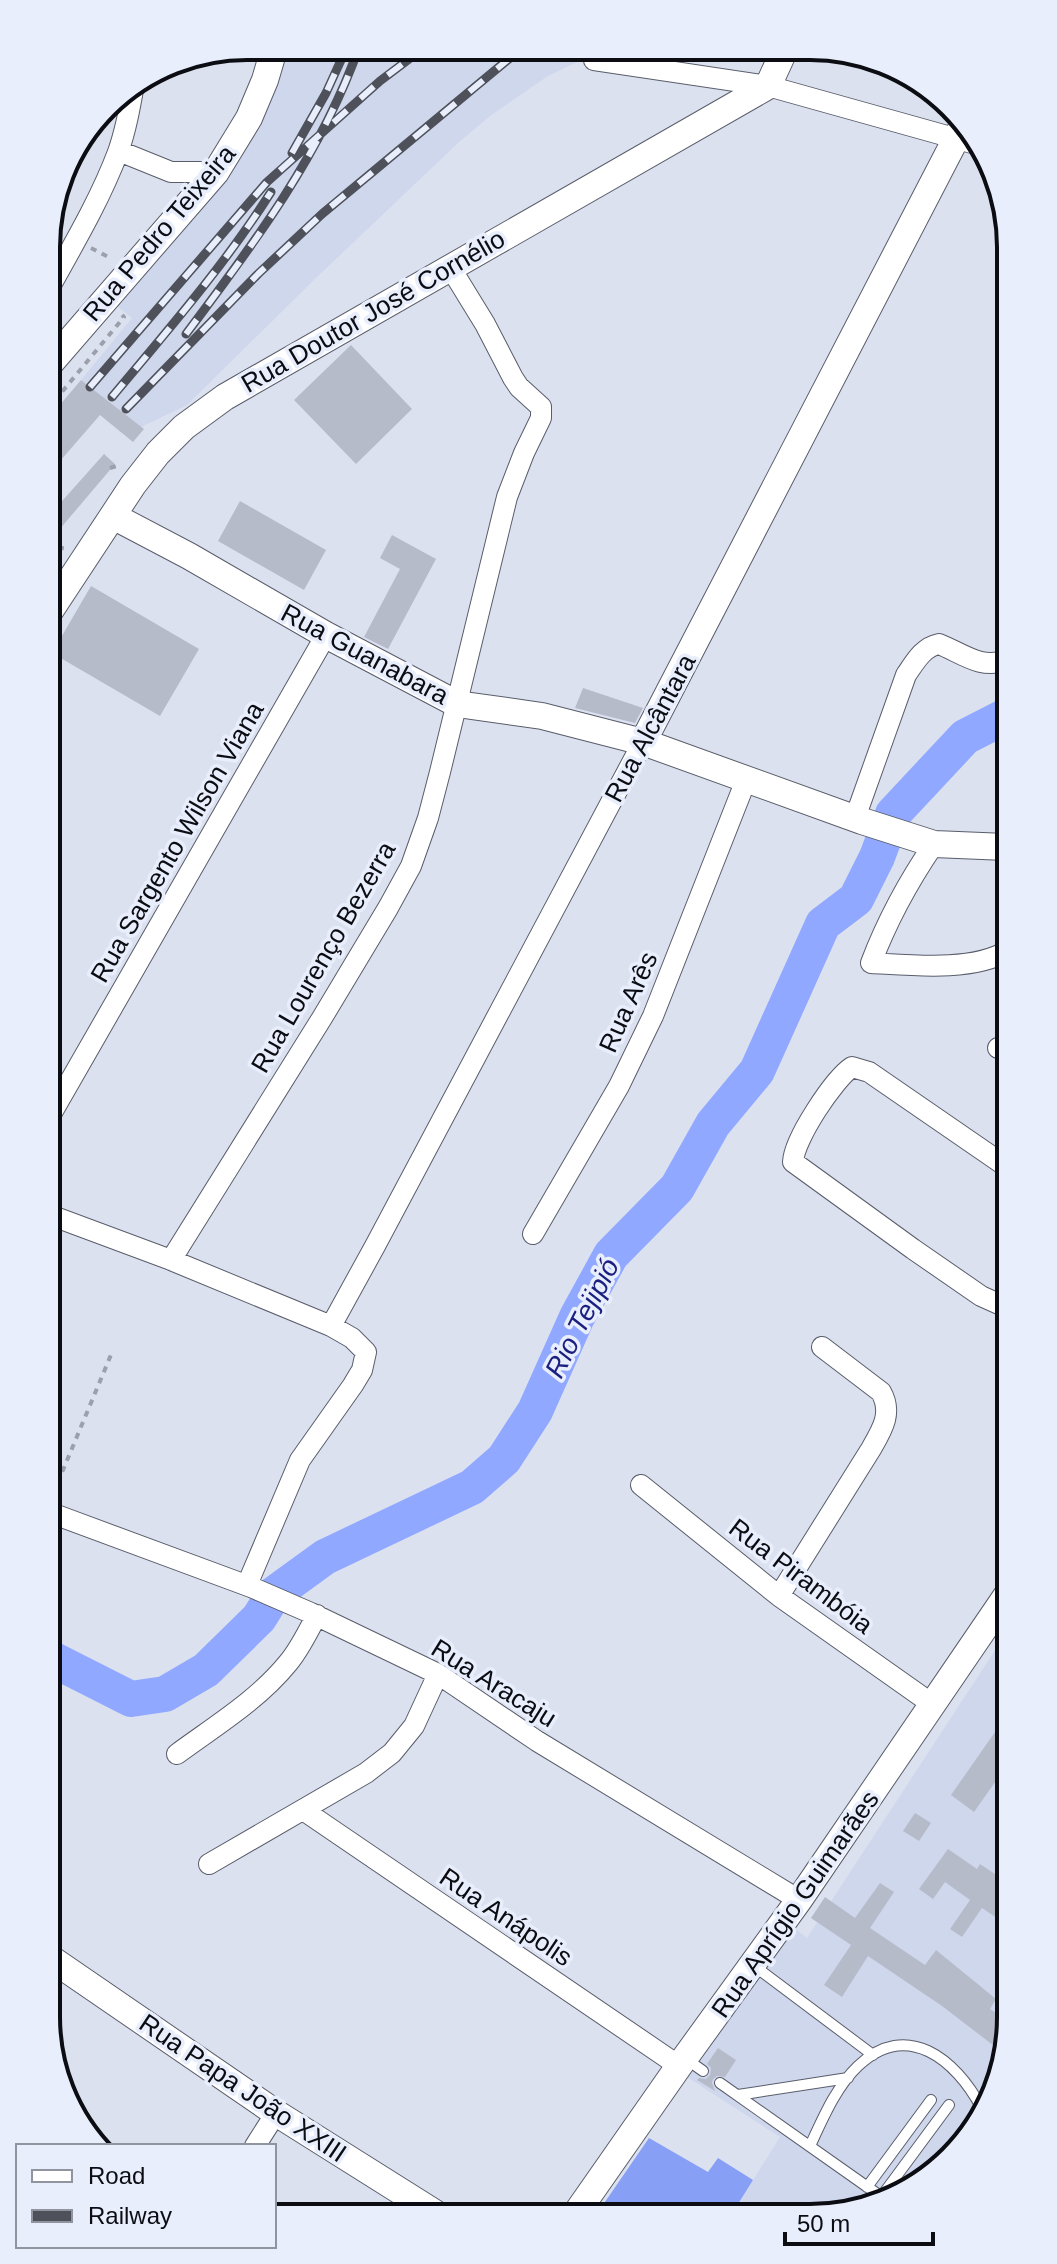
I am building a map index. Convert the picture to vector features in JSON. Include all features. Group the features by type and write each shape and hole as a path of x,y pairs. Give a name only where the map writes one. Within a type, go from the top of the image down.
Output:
{"street":[{"name":"Rua Pedro Teixeira","path":"60,352 216,172 249,118 271,60"},
{"path":"594,60 768,86 959,135"},
{"path":"768,86 780,60"},
{"name":"Rua Doutor José Cornélio","path":"60,596 133,485 158,453 184,427 215,404 768,86"},
{"path":"60,268 119,151 131,101"},
{"name":"Rua Alcântara","path":"331,1326 962,139"},
{"path":"119,151 171,172 216,172"},
{"name":"Rua Lourenço Bezerra","path":"171,1260 322,1018 411,866 428,818 507,497 541,418 543,409 513,378 450,267"},
{"name":"Rua Guanabara","path":"113,516 457,704 542,716 643,742 858,820 928,842"},
{"name":"Rua Sargento Wilson Viana","path":"60,1099 326,635"},
{"path":"858,820 906,675 918,658 927,649 939,644 977,662 990,665 997,663"},
{"name":"Rua Arês","path":"533,1234 619,1086 653,1016 746,780"},
{"path":"997,846 928,842 882,933 871,963 951,966 997,956"},
{"path":"997,1160 869,1072 852,1067 842,1074 833,1087 793,1155 793,1162 799,1168 969,1288 997,1304"},
{"path":"60,1219 171,1260 331,1326 361,1345 366,1352 365,1362 353,1385 300,1460 249,1586"},
{"path":"779,1596 871,1449 888,1411 881,1392 822,1347"},
{"name":"Rua Pirambóia","path":"641,1485 779,1596 932,1704"},
{"name":"Rua Aracaju","path":"60,1516 249,1586 438,1674 537,1741 799,1900"},
{"name":"Rua Aprígio Guimarães","path":"583,2204 691,2066 753,1965 997,1609"},
{"path":"177,1754 275,1678 290,1662 314,1614"},
{"path":"209,1864 366,1773 392,1753 414,1726 438,1674"},
{"name":"Rua Anápolis","path":"303,1810 691,2066"},
{"name":"Rua Papa João XXIII","path":"60,1965 276,2113 421,2204"},
{"path":"256,2144 276,2113"}],"lane":[{"path":"753,1965 873,2055"},
{"path":"810,2146 828,2108 857,2066 894,2046 916,2047 935,2053 954,2067 977,2100"},
{"path":"738,2095 848,2078"},
{"path":"720,2083 875,2192"},
{"path":"867,2187 931,2100"},
{"path":"894,2184 949,2105"}],"path":[{"path":"75,240 132,270"},
{"path":"60,549 70,550"},
{"path":"60,1478 113,1350"}],"shaded area":[{"path":"281,60 581,60 548,76 490,116 315,279 187,405 141,427 81,380 132,318 118,307 260,126"},
{"path":"997,1647 997,2029 991,2065 983,2088 958,2131 942,2149 924,2165 892,2185 858,2198 834,2202 738,2204 780,2137 687,2077 793,1927 807,1938"},
{"path":"649,2138 708,2172 718,2158 753,2180 738,2204 604,2204"}],"building":[{"path":"351,345 412,409 356,464 294,400"},
{"path":"81,380 144,429 133,442 100,415 60,461 60,405"},
{"path":"104,454 115,464 60,529 60,503"},
{"path":"240,501 326,550 304,590 218,541"},
{"path":"392,535 436,559 388,649 364,637 400,569 380,558"},
{"path":"91,586 199,649 160,716 60,658 60,639"},
{"path":"583,688 643,708 635,723 575,708"},
{"path":"997,1729 997,1779 974,1812 951,1795"},
{"path":"915,1813 931,1823 919,1841 903,1831"},
{"path":"948,1849 977,1869 980,1864 997,1875 997,1918 982,1908 962,1937 950,1929 970,1900 945,1882 933,1899 919,1889"},
{"path":"880,1883 894,1892 870,1928 925,1965 936,1950 996,1999 990,2009 997,2014 994,2046 868,1956 842,1997 824,1985 851,1945 811,1918 825,1897 855,1918"},
{"path":"718,2048 736,2060 725,2077 713,2079 715,2091 697,2080 710,2075 711,2068 707,2064"}],"waterway":[{"name":"Rio Tejipió","path":"60,1663 131,1699 165,1694 206,1670 259,1618 274,1594 325,1557 472,1487 504,1459 535,1411 577,1317 611,1255 677,1188 713,1124 757,1071 823,924 856,899 877,857 893,814 965,737 997,721"}],"railway":[{"path":"292,153 341,60"},
{"path":"186,334 284,197 326,124 354,60"},
{"path":"90,387 267,182 408,60"},
{"path":"126,409 258,274 322,214 508,60"},
{"path":"112,397 215,272 271,192"}]}
